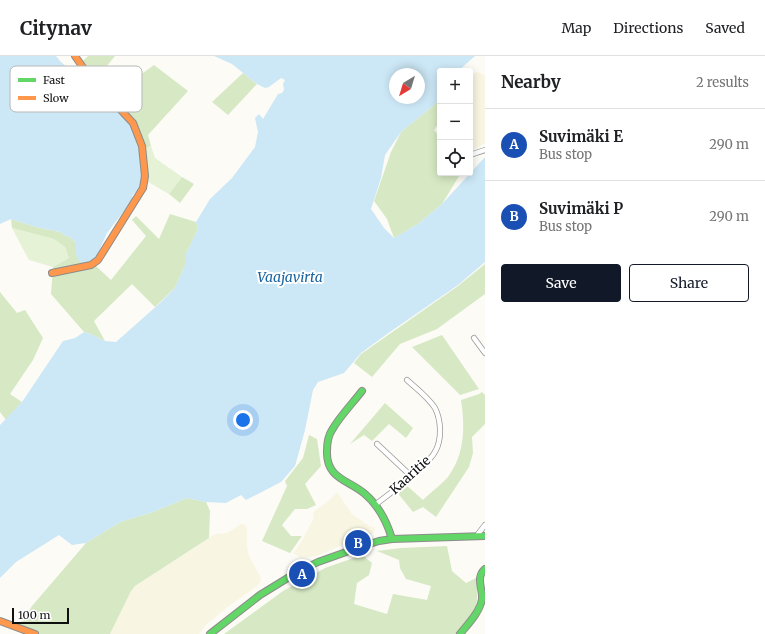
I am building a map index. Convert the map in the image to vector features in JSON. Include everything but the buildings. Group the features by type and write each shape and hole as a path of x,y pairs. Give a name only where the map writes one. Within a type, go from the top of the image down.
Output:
{"street":[{"path":"75,56 82,66"},
{"path":"52,273 91,265 98,260 144,188 145,180 142,146 133,123 123,112"},
{"path":"473,154 485,150"},
{"path":"474,338 485,353"},
{"name":"Kaaritie","path":"375,505 411,476 431,457 436,450 439,439 440,428 438,415 435,408 429,399 407,380"},
{"path":"362,391 329,436 327,443 328,464 331,470 338,477 366,494 386,523 392,539"},
{"path":"377,444 411,476"},
{"path":"482,536 478,534 485,526"},
{"path":"210,634 260,595 299,571 318,562 379,541 392,539 482,536"},
{"path":"460,634 480,606 482,597 479,578 482,571 485,569"},
{"path":"0,621 35,634"}],"shaded area":[{"path":"476,72 485,76 485,143 475,149 473,149 473,74"},
{"path":"337,492 352,514 371,527 375,527 374,532 372,534 353,539 317,556 301,558 293,553 300,544 313,520 314,511 326,503"},
{"path":"241,524 245,525 247,528 247,547 249,556 261,578 260,583 257,586 225,609 207,624 199,634 110,634 131,591 135,586 215,534 227,533"}],"green space":[{"path":"88,56 115,56 107,66 77,66"},
{"path":"154,65 188,91 148,135 151,146 140,150 135,143 123,117 117,112 142,112 142,74"},
{"path":"243,73 257,84 228,115 212,102"},
{"path":"437,102 437,126 434,130 437,134 437,176 459,176 442,204 418,224 394,238 387,219 374,201 391,152 401,132"},
{"path":"151,146 155,158 182,177 169,194 143,179 140,150"},
{"path":"182,177 194,184 180,203 169,194"},
{"path":"170,214 196,222 198,229 186,254 186,263 175,288 155,307 132,284 94,321 105,341 84,332 51,294 53,267 69,258 65,247 54,239 12,228 11,219 36,227 60,232 70,237 76,243 76,254 88,263 94,259 96,266 111,280 146,236 132,220 136,216 159,239"},
{"path":"12,228 54,239 65,247 69,258 53,267 29,260"},
{"path":"485,264 485,294 437,329 400,344 372,377 354,363 361,354 458,286"},
{"path":"0,292 17,313 25,310 43,338 33,360 10,394 22,402 6,420 0,412"},
{"path":"442,335 479,389 460,395 412,347"},
{"path":"482,392 485,395 485,424 472,437 473,453 469,467 436,517 423,507 413,512 396,491 405,484 423,500 448,477 454,468 461,450 463,420 461,400"},
{"path":"385,403 413,428 406,438 389,424 372,441 364,435 350,444"},
{"path":"309,435 317,439 321,466 305,484 316,505 307,509 295,509 282,525 291,536 302,536 290,553 262,541 287,486 285,481 303,458"},
{"path":"187,498 206,502 210,511 209,538 135,586 131,591 110,634 38,634 19,626 32,606 86,543 120,522 153,512"},
{"path":"447,546 452,571 466,583 476,578 477,596 475,609 457,634 224,634 283,591 325,568 362,555 372,563 369,575 357,583 354,604 387,614 393,594 427,600 431,586 406,579 400,568 399,560 377,551 401,548"}],"water":[{"path":"0,56 56,56 66,66 10,66 10,112 117,112 136,132 135,143 140,151 142,164 141,188 132,196 133,199 131,205 124,211 107,233 94,259 88,263 82,263 78,260 76,254 76,243 70,237 60,232 36,227 11,219 0,224"},
{"name":"Vaajavirta","path":"214,56 475,56 461,68 437,68 437,102 401,132 385,155 381,178 371,209 384,228 394,238 418,224 442,204 468,176 473,176 473,170 485,157 485,262 458,285 361,353 344,373 318,382 313,390 305,430 295,466 281,482 246,500 241,495 226,503 206,502 187,498 153,512 120,522 86,543 72,545 59,535 16,562 0,578 0,425 22,402 63,341 75,338 84,332 105,341 116,342 175,288 186,263 186,254 198,229 196,222 210,199 232,178 255,147 258,132 255,118 259,114 263,119 278,94 282,93 284,90 283,84 285,80 281,78 269,87 265,88 257,84 232,64"}],"traffic: fast":[{"path":"362,391 331,432 327,446 328,460 330,468 334,473 359,489 370,499 385,520 392,539"},
{"path":"210,634 260,595 299,571 318,562 379,541 392,539 485,536"},
{"path":"460,634 473,618 481,604 482,595 480,576 485,569"}],"traffic: slow":[{"path":"75,56 82,66"},
{"path":"52,273 91,265 98,260 143,188 145,176 142,146 133,123 123,112"},
{"path":"0,621 35,634"}],"place":[{"name":"Suvimäki P","path":"358,543"},
{"name":"Suvimäki E","path":"302,574"}]}
